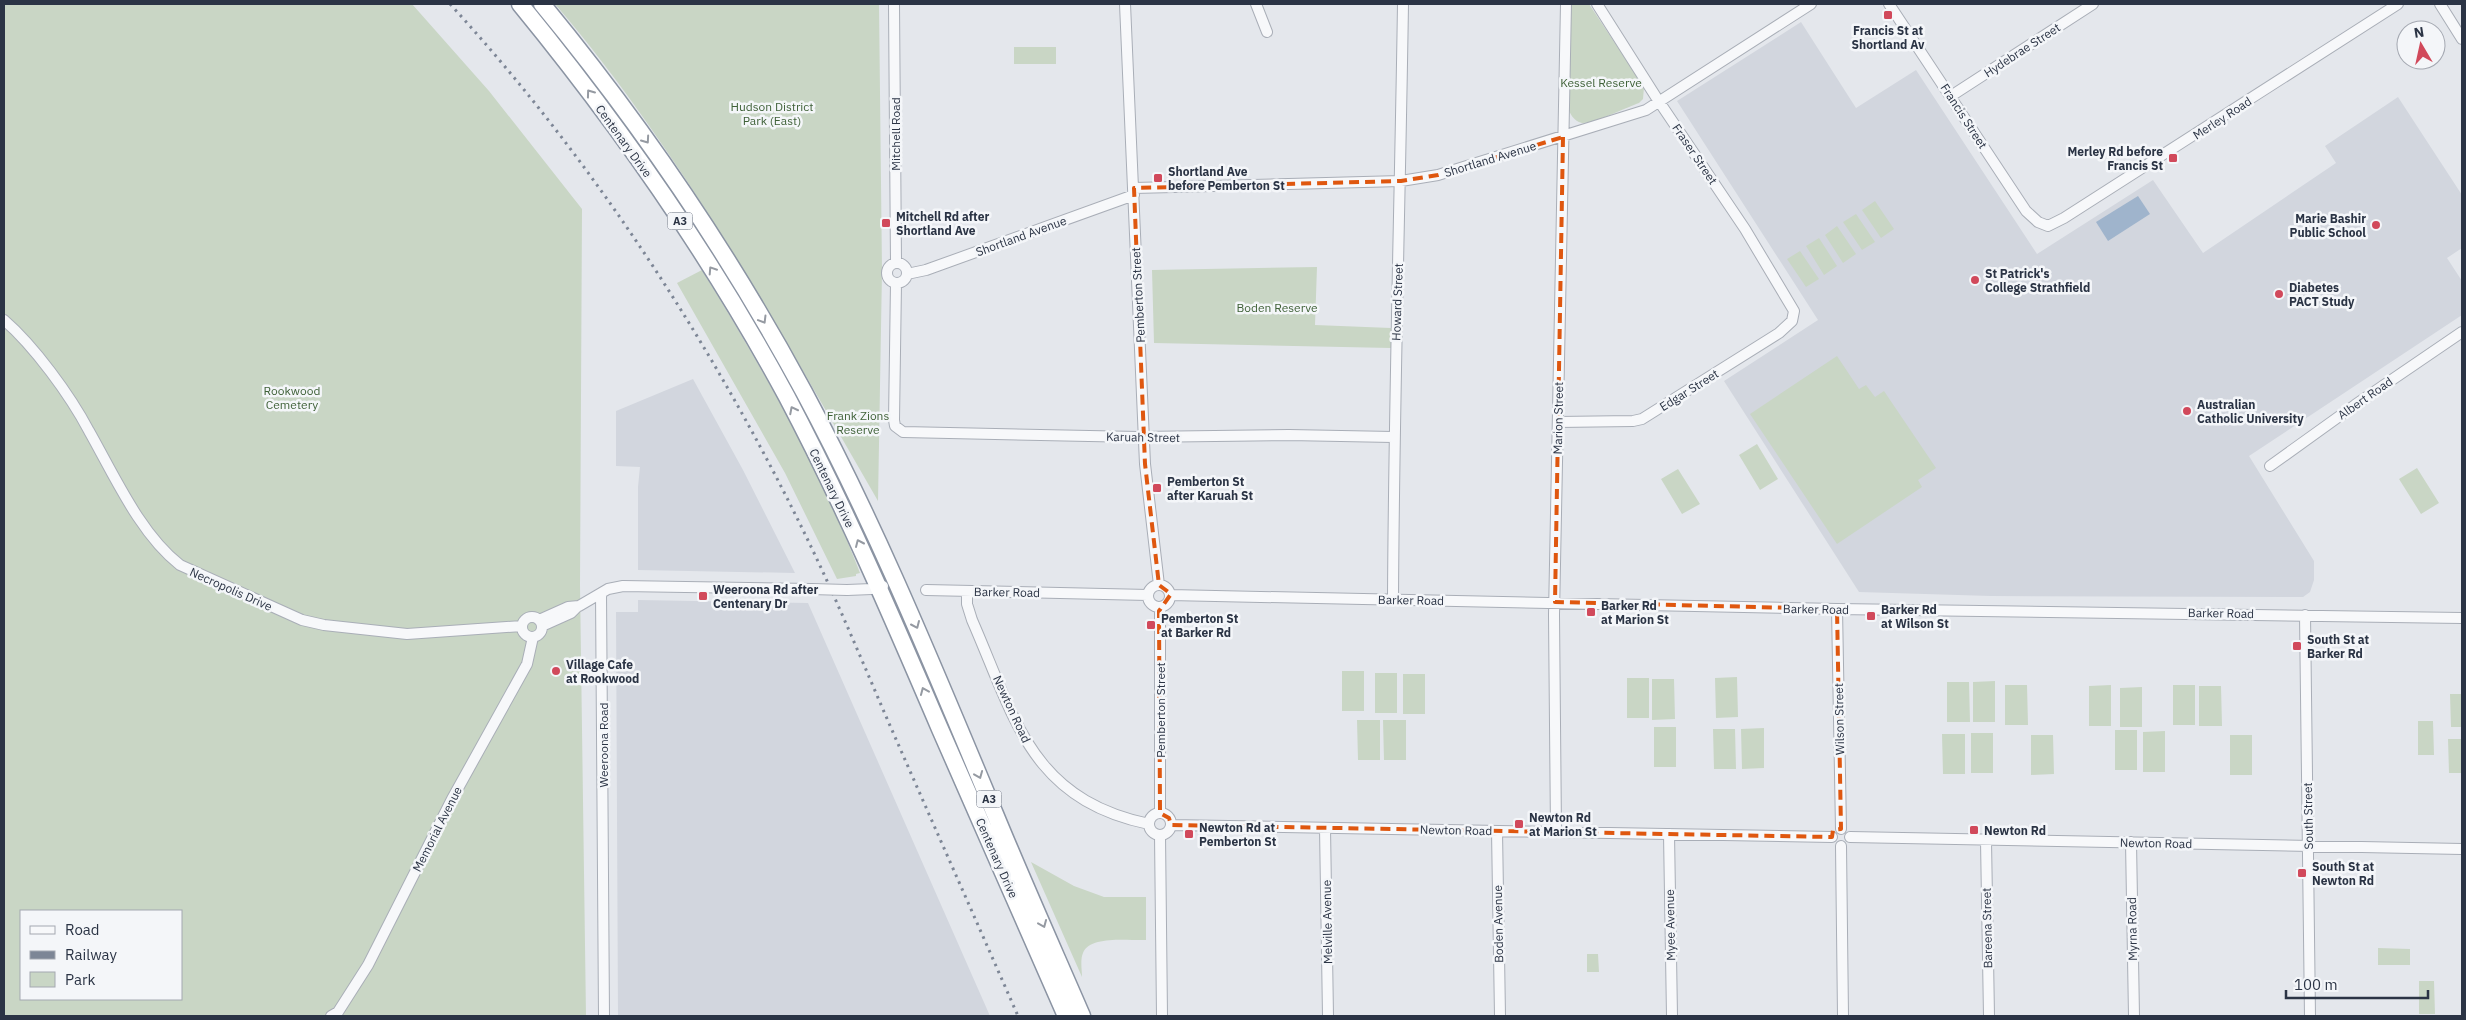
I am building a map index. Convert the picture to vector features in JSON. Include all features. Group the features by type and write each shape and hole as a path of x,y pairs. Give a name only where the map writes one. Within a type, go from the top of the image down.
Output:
{"highway":[{"name":"Centenary Drive","path":"520,4 636,156 718,280 786,396 835,492 1066,1016"},
{"name":"Centenary Drive","path":"542,4 631,118 745,290 804,392 896,580 1082,1016"}],"street":[{"name":"Mitchell Road","path":"894,4 896,263"},
{"name":"Pemberton Street","path":"1125,4 1147,490 1159,585"},
{"path":"1256,4 1267,32"},
{"name":"Howard Street","path":"1393,599 1393,437 1404,4"},
{"name":"Marion Street","path":"1556,832 1555,602 1566,4"},
{"name":"Fraser Street","path":"1597,4 1660,103 1745,228 1792,306"},
{"name":"Shortland Avenue","path":"907,274 926,270 1134,192 1401,181 1438,175 1563,138 1635,115 1660,103 1811,4"},
{"name":"Francis Street","path":"1889,4 2026,211 2043,225"},
{"name":"Hydebrae Street","path":"1951,96 2093,4"},
{"name":"Merley Road","path":"2043,225 2052,225 2064,218 2398,4"},
{"path":"2440,4 2462,39"},
{"path":"896,263 904,266 907,274 904,280 896,283 889,278 888,272 890,266 896,263"},
{"name":"Karuah Street","path":"896,283 895,426 903,432 1144,437 1393,437"},
{"name":"Edgar Street","path":"1558,422 1633,421 1642,419 1779,333 1792,321 1794,311 1792,306"},
{"name":"Necropolis Drive","path":"4,320 27,343 59,386 88,428 128,503 169,557 180,565 302,620 324,625 407,634 522,626"},
{"name":"Albert Road","path":"2270,466 2355,404 2462,332"},
{"path":"541,623 540,634 533,637 525,634 522,626 529,618 541,623 571,614 577,607 601,593 622,586 847,590 878,588 896,580"},
{"path":"1159,585 1166,587 1170,595 1168,602 1160,607 1153,605 1148,595 1153,587 1159,585"},
{"name":"Barker Road","path":"926,590 1148,595"},
{"name":"Newton Road","path":"967,591 967,604 972,620 1023,735 1042,764 1064,787 1093,807 1120,818 1149,824"},
{"name":"Weeroona Road","path":"601,593 604,1016"},
{"name":"Barker Road","path":"1170,595 1837,609 2462,618"},
{"name":"Pemberton Street","path":"1160,607 1160,813"},
{"name":"Wilson Street","path":"1837,609 1841,828"},
{"name":"South Street","path":"2305,615 2310,1016"},
{"name":"Memorial Avenue","path":"331,1016 338,1012 368,966 452,799 527,664 533,637"},
{"path":"1160,813 1169,818 1171,825 1168,831 1160,835 1154,834 1149,824 1153,815 1160,813"},
{"name":"Newton Road","path":"1171,825 1832,837"},
{"name":"Melville Avenue","path":"1325,828 1328,1016"},
{"path":"1841,828 1848,832 1850,837 1846,844 1841,846 1836,844 1832,837 1836,830 1841,828"},
{"name":"Boden Avenue","path":"1497,831 1500,1016"},
{"name":"Myee Avenue","path":"1669,834 1672,1016"},
{"path":"1160,835 1162,1016"},
{"name":"Newton Road","path":"1850,837 2462,849"},
{"name":"Bareena Street","path":"1986,841 1989,1016"},
{"name":"Myrna Road","path":"2131,842 2134,1016"},
{"path":"1841,846 1843,1016"}],"highlighted area":[{"path":"1563,137 1555,602 1837,609 1841,829 1833,830 1832,837 1171,825 1169,818 1160,813 1159,611 1171,594 1159,585 1145,464 1134,188 1401,181 1438,175"}],"shaded area":[{"path":"1801,22 1856,108 1916,70 2037,254 2153,180 2203,253 2336,163 2325,146 2398,97 2462,195 2462,248 2447,258 2462,281 2462,315 2249,456 2314,561 2314,580 2310,592 2303,597 1991,596 1859,592 1724,381 1818,320 1677,101"},
{"path":"693,379 743,470 795,573 638,570 638,487 640,467 616,466 616,411"},
{"path":"638,600 808,603 990,1016 618,1016 616,612 638,612"}],"green space":[{"name":"Rookwood Cemetery","path":"4,4 412,4 489,91 582,209 580,585 586,1016 4,1016"},
{"name":"Hudson District Park (East)","path":"555,4 879,4 882,271 878,501 728,245 645,120"},
{"name":"Kessel Reserve","path":"1570,4 1589,4 1644,87 1643,99 1639,103 1587,123 1579,122 1572,116 1567,106"},
{"path":"1014,47 1056,47 1056,64 1014,64"},
{"path":"1875,201 1894,229 1881,238 1862,210"},
{"path":"1856,214 1875,242 1862,250 1843,222"},
{"path":"1837,226 1856,254 1843,263 1825,235"},
{"path":"1819,238 1837,266 1824,275 1806,246"},
{"path":"1800,251 1819,279 1806,287 1787,259"},
{"name":"Boden Reserve","path":"1317,267 1315,325 1391,328 1391,348 1154,343 1152,270"},
{"path":"702,270 768,381 808,456 844,533 860,573 856,574 856,576 837,579 785,473 677,283"},
{"path":"1837,356 1859,389 1866,385 1875,397 1884,391 1936,468 1918,480 1922,487 1837,544 1750,414"},
{"path":"1757,444 1778,479 1760,490 1739,455"},
{"path":"2417,468 2439,503 2421,514 2399,479"},
{"path":"1678,469 1700,504 1682,514 1661,479"},
{"path":"1342,671 1364,671 1364,711 1342,711"},
{"path":"1375,673 1397,673 1397,713 1375,713"},
{"path":"1403,674 1425,674 1425,714 1403,714"},
{"path":"1737,677 1738,717 1716,718 1715,678"},
{"path":"1627,678 1649,678 1649,718 1627,718"},
{"path":"1652,679 1674,679 1675,719 1652,720"},
{"path":"1995,681 1995,722 1973,722 1973,682"},
{"path":"1947,682 1969,682 1970,722 1947,722"},
{"path":"2005,685 2027,685 2028,725 2005,725"},
{"path":"2111,685 2111,726 2089,726 2089,686"},
{"path":"2173,685 2195,685 2195,725 2173,725"},
{"path":"2199,686 2221,686 2222,726 2199,726"},
{"path":"2142,687 2142,727 2120,727 2120,688"},
{"path":"2450,694 2462,694 2462,727 2451,727"},
{"path":"1357,720 1380,720 1380,760 1358,760"},
{"path":"1383,720 1406,720 1406,760 1384,760"},
{"path":"2418,721 2433,721 2434,755 2418,755"},
{"path":"1654,727 1676,727 1676,767 1654,767"},
{"path":"1764,728 1764,768 1742,769 1741,729"},
{"path":"1713,729 1735,729 1736,769 1714,769"},
{"path":"2115,730 2137,730 2137,770 2115,770"},
{"path":"2165,731 2165,772 2143,772 2143,732"},
{"path":"1971,733 1993,733 1993,773 1971,773"},
{"path":"1942,734 1965,734 1965,774 1943,774"},
{"path":"2031,735 2053,735 2054,774 2031,775"},
{"path":"2230,735 2252,735 2252,775 2230,775"},
{"path":"2448,739 2462,739 2462,773 2449,773"},
{"path":"1031,862 1074,886 1104,897 1146,897 1146,940 1102,941 1087,947 1081,962 1082,977"},
{"path":"2378,948 2410,949 2410,965 2378,965"},
{"path":"1587,954 1598,954 1599,972 1587,972"},
{"path":"2419,981 2434,981 2435,1014 2419,1014"}],"water":[{"path":"2138,196 2150,214 2108,241 2096,222"}],"railway":[{"path":"450,4 502,63 599,188 644,253 728,388 766,458 825,576 1018,1016"}],"place":[{"name":"Francis St at Shortland Av","path":"1888,15"},
{"name":"Merley Rd before Francis St","path":"2173,158"},
{"name":"Shortland Ave before Pemberton St","path":"1158,178"},
{"name":"Mitchell Rd after Shortland Ave","path":"886,223"},
{"name":"Marie Bashir Public School","path":"2376,225"},
{"name":"St Patrick's College Strathfield","path":"1975,280"},
{"name":"Diabetes PACT Study","path":"2279,294"},
{"name":"Australian Catholic University","path":"2187,411"},
{"name":"Pemberton St after Karuah St","path":"1157,488"},
{"name":"Weeroona Rd after Centenary Dr","path":"703,596"},
{"name":"Barker Rd at Marion St","path":"1591,612"},
{"name":"Barker Rd at Wilson St","path":"1871,616"},
{"name":"Pemberton St at Barker Rd","path":"1151,625"},
{"name":"South St at Barker Rd","path":"2297,646"},
{"name":"Village Cafe at Rookwood","path":"556,671"},
{"name":"Newton Rd at Marion St","path":"1519,824"},
{"name":"Newton Rd","path":"1974,830"},
{"name":"Newton Rd at Pemberton St","path":"1189,834"},
{"name":"South St at Newton Rd","path":"2302,873"}],"park label":[{"name":"Frank Zions Reserve","path":"858,422"}]}
